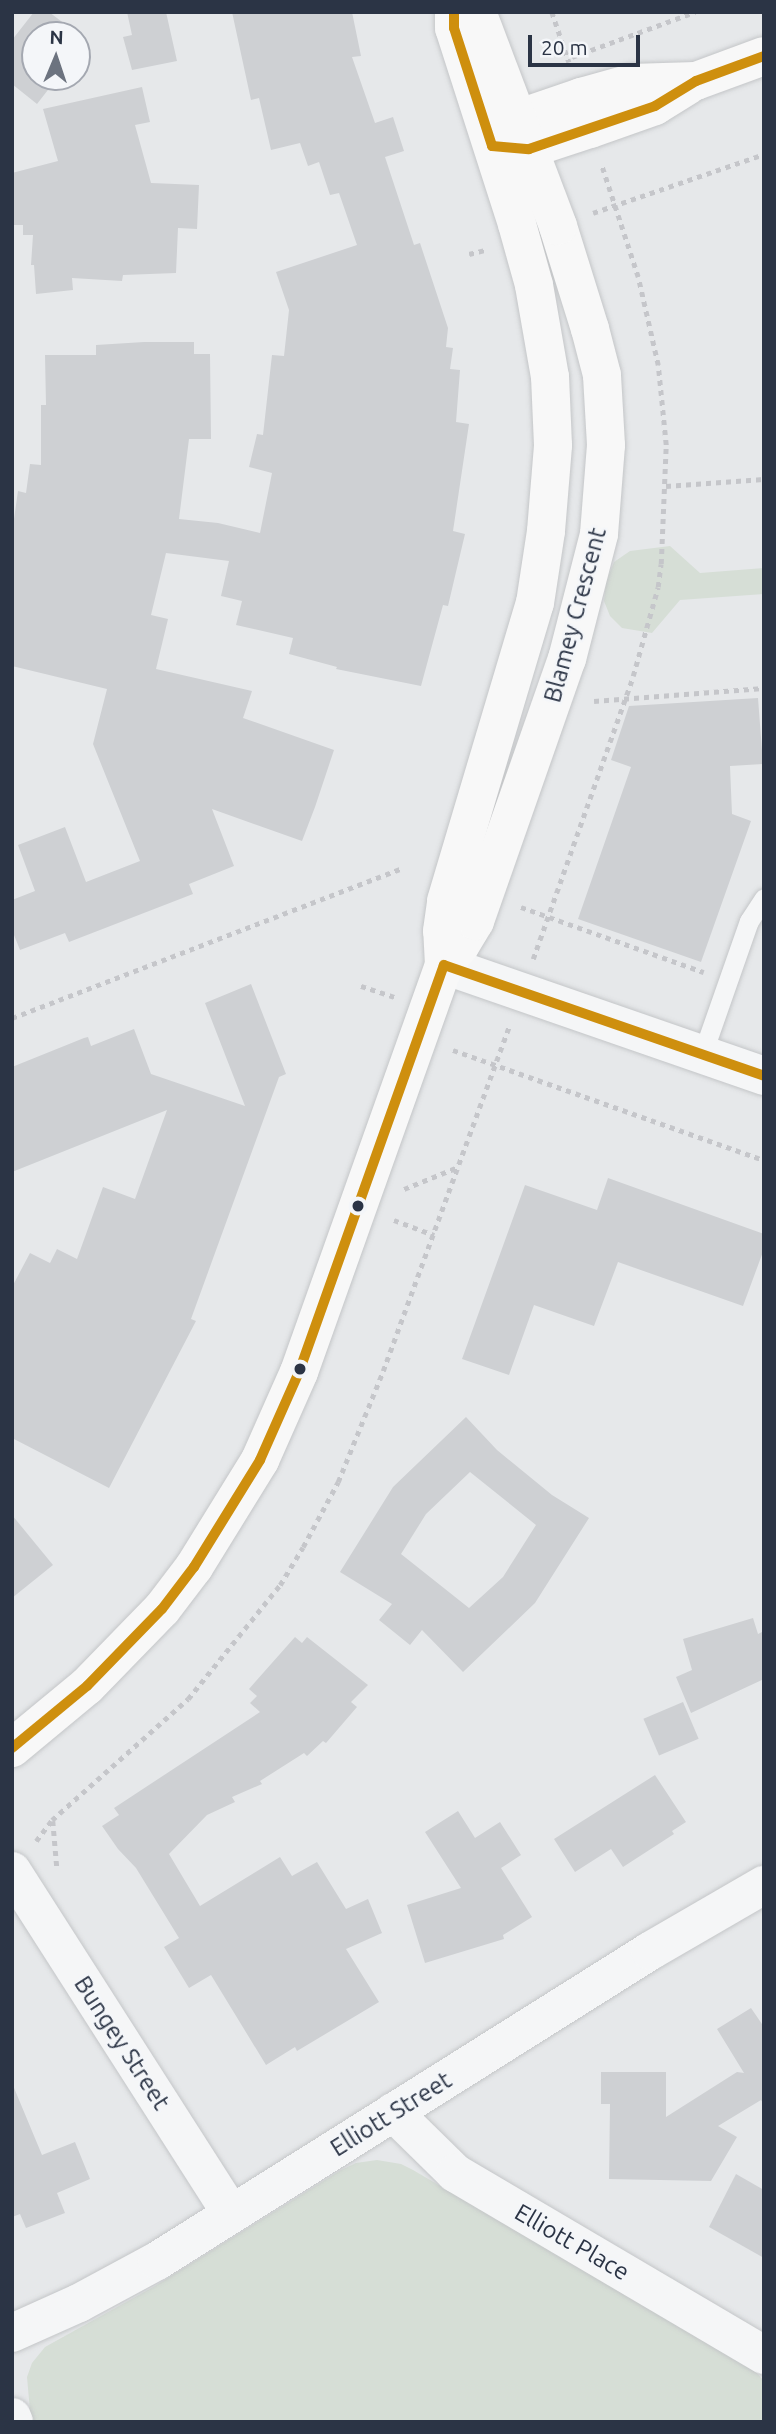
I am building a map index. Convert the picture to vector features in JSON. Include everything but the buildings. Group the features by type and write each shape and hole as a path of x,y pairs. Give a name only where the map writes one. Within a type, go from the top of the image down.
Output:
{"street":[{"name":"Blamey Crescent","path":"12,1748 88,1686 162,1609 194,1567 255,1469 296,1381 443,965 471,929 540,737 577,624 599,534 606,445 600,369 558,226 454,28 454,12"},
{"name":"Blamey Crescent","path":"443,965 442,931 446,901 529,626 539,578 552,475 550,377 529,264 513,138 477,12"},
{"path":"513,138 655,106 696,80 764,56"},
{"path":"550,377 600,369"},
{"path":"577,624 551,601 539,578 599,534"},
{"path":"499,725 540,737"},
{"path":"443,965 764,1076"},
{"name":"Bungey Street","path":"22,1859 231,2214"},
{"name":"Elliott Street","path":"12,2333 108,2288 722,1907 764,1885"},
{"name":"Elliott Place","path":"393,2112 456,2173 764,2355"},
{"path":"12,2417 14,2422"}],"lane":[{"path":"702,1055 751,916 764,898"}],"path":[{"path":"552,12 572,70"},
{"path":"568,58 695,12"},
{"path":"614,205 764,154"},
{"path":"22,1859 52,1820 188,1699 280,1585 338,1482 358,1435 495,1065 625,698 658,587 666,485 664,416 655,346 638,277 598,155"},
{"path":"666,485 764,479"},
{"path":"625,698 764,688"},
{"path":"12,1018 402,867"},
{"path":"484,894 728,980"},
{"path":"419,1037 764,1160"}],"shaded area":[{"path":"670,546 700,573 764,568 764,594 680,600 652,633 622,628 610,616 604,601 606,582 614,562 630,551"},
{"path":"377,2160 401,2164 413,2170 755,2371 764,2381 764,2422 31,2422 27,2377 32,2363 45,2347 155,2286 341,2170 356,2163"}],"transit line":[{"path":"454,12 454,28 492,146 529,149 655,106 696,81 764,56"},
{"path":"12,1748 87,1686 162,1609 194,1567 260,1460 299,1372 444,965 764,1076"}]}
